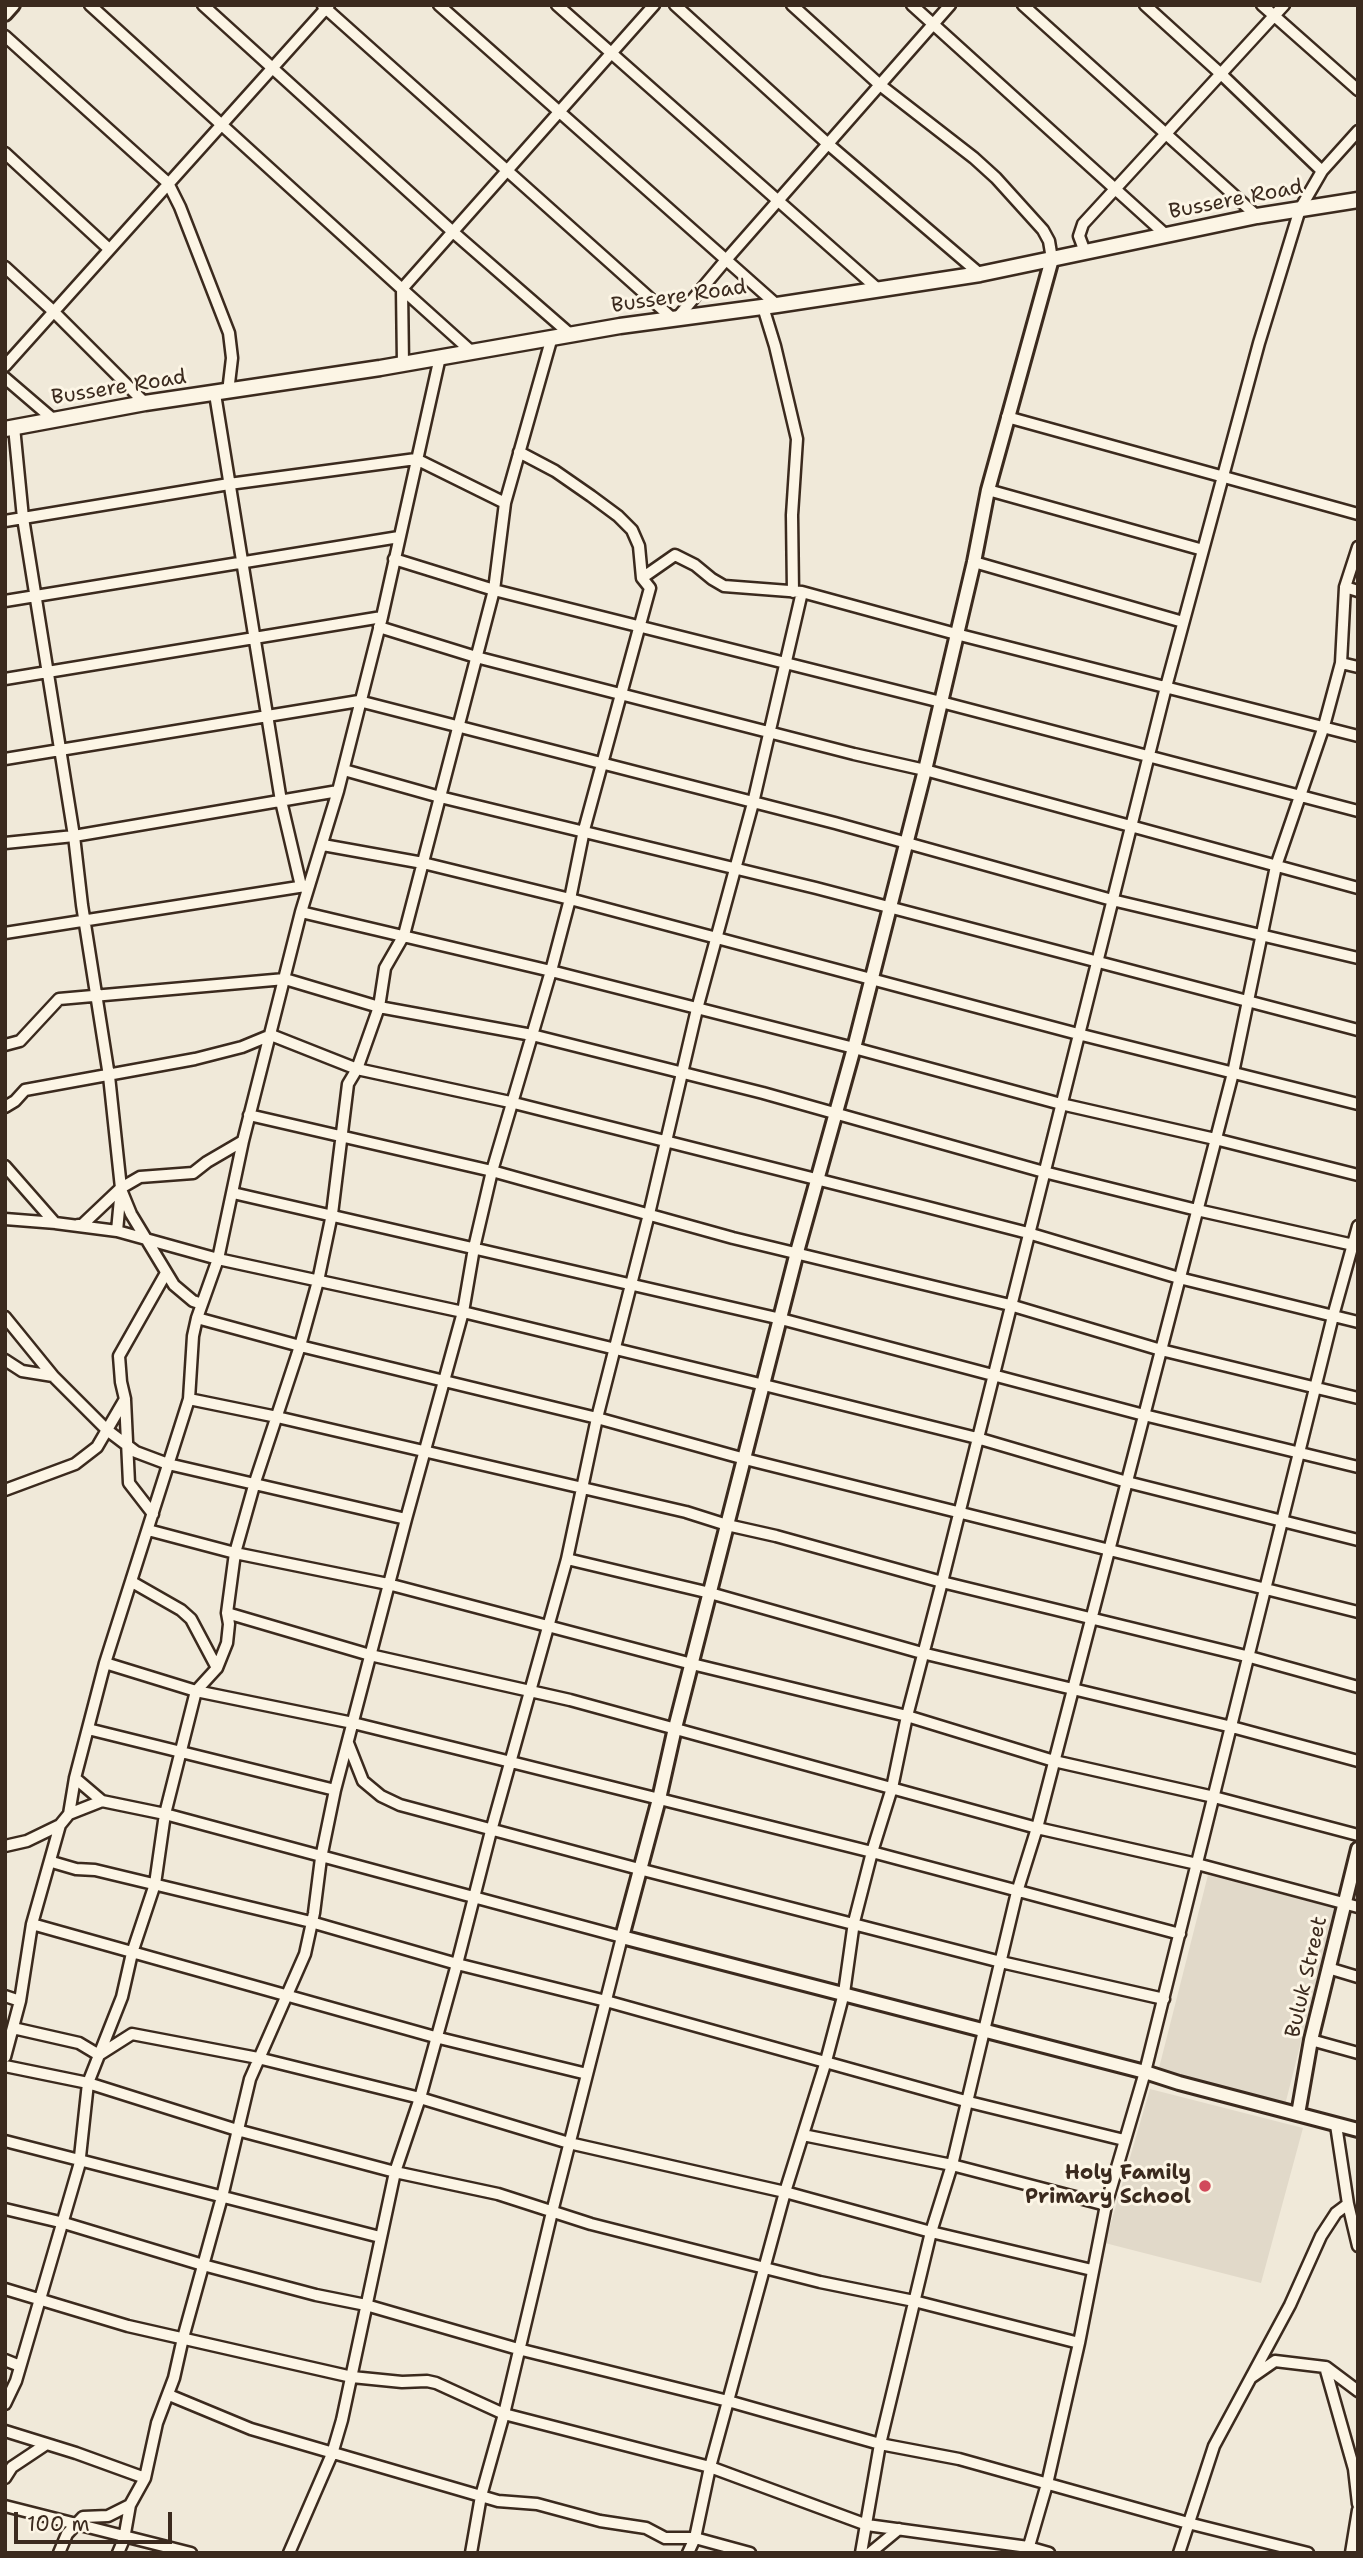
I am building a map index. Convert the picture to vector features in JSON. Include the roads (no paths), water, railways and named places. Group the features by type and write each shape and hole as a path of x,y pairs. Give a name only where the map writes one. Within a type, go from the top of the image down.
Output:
{"main road":[{"name":"Bussere Road","path":"9,428 145,403 440,358 570,334 980,274 1257,216 1358,200"}],"street":[{"path":"5,14 13,5"},
{"path":"90,5 472,352"},
{"path":"203,5 453,232 570,334"},
{"path":"289,2553 332,2454 352,2377 395,2172 457,1964 491,1830 567,1559 597,1418 649,1214 696,1009 753,803 785,663 797,592 792,515 797,439 775,346 770,306 725,261 439,5"},
{"path":"557,5 879,290"},
{"path":"402,364 402,289 654,5"},
{"path":"675,5 828,144 980,274"},
{"path":"471,2553 481,2496 659,1799 674,1728 925,770 974,562 988,490 1052,259 1049,241 1043,230 996,178 880,85 792,5"},
{"path":"912,5 1166,235"},
{"path":"5,366 326,6 675,318 950,5"},
{"path":"1023,5 1257,216"},
{"path":"1145,5 1322,171"},
{"path":"1262,5 1358,90"},
{"path":"1084,252 1079,236 1083,224 1284,5"},
{"path":"5,36 168,183 229,333 232,358 221,393 229,484 281,801 306,886"},
{"path":"688,2553 695,2538 710,2467 785,2192 844,1993 854,1922 892,1788 906,1716 942,1582 1148,757 1259,343 1300,209 1322,171 1358,131"},
{"path":"5,153 109,249"},
{"path":"5,267 145,403"},
{"path":"5,2404 20,2366 64,2223 80,2161 88,2083 122,1997 132,1953 155,1884 165,1814 195,1691 217,1668 227,1643 227,1613 235,1553 254,1482 300,1346 318,1281 332,1214 348,1084 357,1069 379,1007 385,968 404,935 494,590 505,503 552,337"},
{"path":"69,1814 75,1778 105,1663 189,1399 193,1336 197,1318 218,1259 249,1115 306,886 323,845 344,770 440,358"},
{"path":"5,378 54,420"},
{"path":"1007,417 1358,514"},
{"path":"9,428 109,1076 121,1188 117,1231"},
{"path":"118,2553 130,2505 145,2478 157,2423 169,2395 222,2197 250,2079 305,1954 335,1790 388,1584 446,1380 463,1312 474,1248 510,1102 551,971 570,900 584,830 650,588 642,578 639,546 632,530 618,516 555,471 519,452"},
{"path":"5,521 229,484 416,459 505,503"},
{"path":"988,490 1203,550"},
{"path":"5,601 399,537"},
{"path":"861,2553 880,2444 914,2301 969,2102 1017,1892 1037,1828 1233,1073 1276,866 1324,726 1341,663 1345,587 1358,547"},
{"path":"642,578 675,555 695,565 724,586 797,592 1358,736"},
{"path":"394,559 494,590 640,625 1358,811"},
{"path":"974,562 1183,622"},
{"path":"1345,587 1358,591"},
{"path":"5,679 254,639 380,622 476,657 925,770 1358,888"},
{"path":"1341,663 1358,667"},
{"path":"5,759 359,701 905,842 1112,900 1358,958"},
{"path":"344,770 440,797 584,830 888,907 1358,1030"},
{"path":"5,843 74,836 338,791"},
{"path":"323,845 423,863 1078,1034 1358,1104"},
{"path":"5,933 306,886"},
{"path":"301,912 551,971 1061,1104 1358,1175"},
{"path":"5,1045 20,1041 59,999 285,979 379,1007 533,1035 1044,1171 1197,1210 1355,1245"},
{"path":"5,1107 25,1090 195,1059 242,1047 271,1035 357,1069 510,1102 1028,1233 1180,1278 1358,1322"},
{"path":"249,1115 492,1171 733,1238 1010,1306 1161,1350 1358,1398"},
{"path":"5,1166 55,1223 82,1225 121,1188 140,1177 193,1173 207,1161 243,1141"},
{"path":"121,1188 131,1214 174,1285 193,1301 202,1304"},
{"path":"233,1193 781,1319 1144,1415 1358,1467"},
{"path":"5,1219 82,1225 117,1231 218,1259 463,1312 976,1438 1127,1482 1358,1540"},
{"path":"1028,2550 1047,2484 1079,2343 1106,2205 1164,1999 1333,1316 1355,1245 1358,1226"},
{"path":"153,1514 129,1483 125,1399 119,1356 166,1273"},
{"path":"5,1317 53,1376 128,1448 168,1464 406,1519"},
{"path":"197,1318 300,1346 597,1418 745,1459 1358,1612"},
{"path":"5,1360 22,1371 53,1376"},
{"path":"5,1490 75,1464 97,1447 125,1399"},
{"path":"189,1399 277,1416 686,1512 942,1582 1250,1657 1358,1687"},
{"path":"148,1530 235,1553 388,1584 692,1664 906,1716 1054,1761 1214,1797 1358,1835"},
{"path":"567,1559 710,1593 922,1653 1232,1727 1358,1761"},
{"path":"132,1583 181,1610 191,1619 217,1668"},
{"path":"227,1613 370,1655 674,1728 1037,1828 1197,1864 1358,1907"},
{"path":"105,1663 195,1691 353,1723 872,1852 1180,1934"},
{"path":"88,1729 182,1750 335,1790"},
{"path":"348,1743 353,1761 363,1780 382,1796 400,1805 639,1870 854,1922 1001,1962 1164,1999"},
{"path":"75,1778 102,1801 165,1814 321,1858 844,1993 1358,2130"},
{"path":"5,1846 27,1841 60,1825 69,1814 102,1801"},
{"path":"5,2056 20,2001 32,1924 52,1862 60,1825"},
{"name":"Buluk Street","path":"1298,2114 1311,2040 1358,1849"},
{"path":"52,1862 311,1922 969,2102 1124,2140"},
{"path":"32,1924 435,2037 587,2074"},
{"path":"1328,1968 1358,1977"},
{"path":"5,1996 20,2001"},
{"path":"13,2028 79,2043 99,2055"},
{"path":"99,2055 132,2034 258,2058 419,2098 569,2143 785,2192 931,2232 1092,2270"},
{"path":"1311,2040 1358,2053"},
{"path":"5,2066 88,2083 237,2130 395,2172 498,2194 591,2224 1079,2343"},
{"path":"1336,2125 1348,2204 1358,2246"},
{"path":"803,2135 952,2165 1106,2205"},
{"path":"5,2141 380,2236"},
{"path":"1179,2553 1214,2446 1290,2305 1321,2236 1336,2213 1348,2204"},
{"path":"5,2209 64,2223 305,2292 366,2305 518,2349 728,2401 880,2444 959,2459 1188,2524 1308,2553"},
{"path":"5,2289 183,2338 352,2377 436,2383 504,2414 710,2467 867,2525 1049,2553"},
{"path":"5,2360 20,2366"},
{"path":"1250,2378 1275,2361 1325,2367 1358,2391"},
{"path":"1325,2367 1352,2459 1358,2504"},
{"path":"169,2395 251,2429 481,2496 516,2504 537,2504 600,2521 646,2528 666,2538 695,2538 750,2553"},
{"path":"5,2431 145,2478"},
{"path":"5,2478 12,2467 45,2445"},
{"path":"59,2553 67,2534 83,2517 108,2516 130,2505"},
{"path":"5,2507 191,2553"},
{"path":"1351,2553 1358,2510"},
{"path":"870,2553 899,2529"}],"place":[{"name":"Holy Family Primary School","path":"1205,2186"}]}
